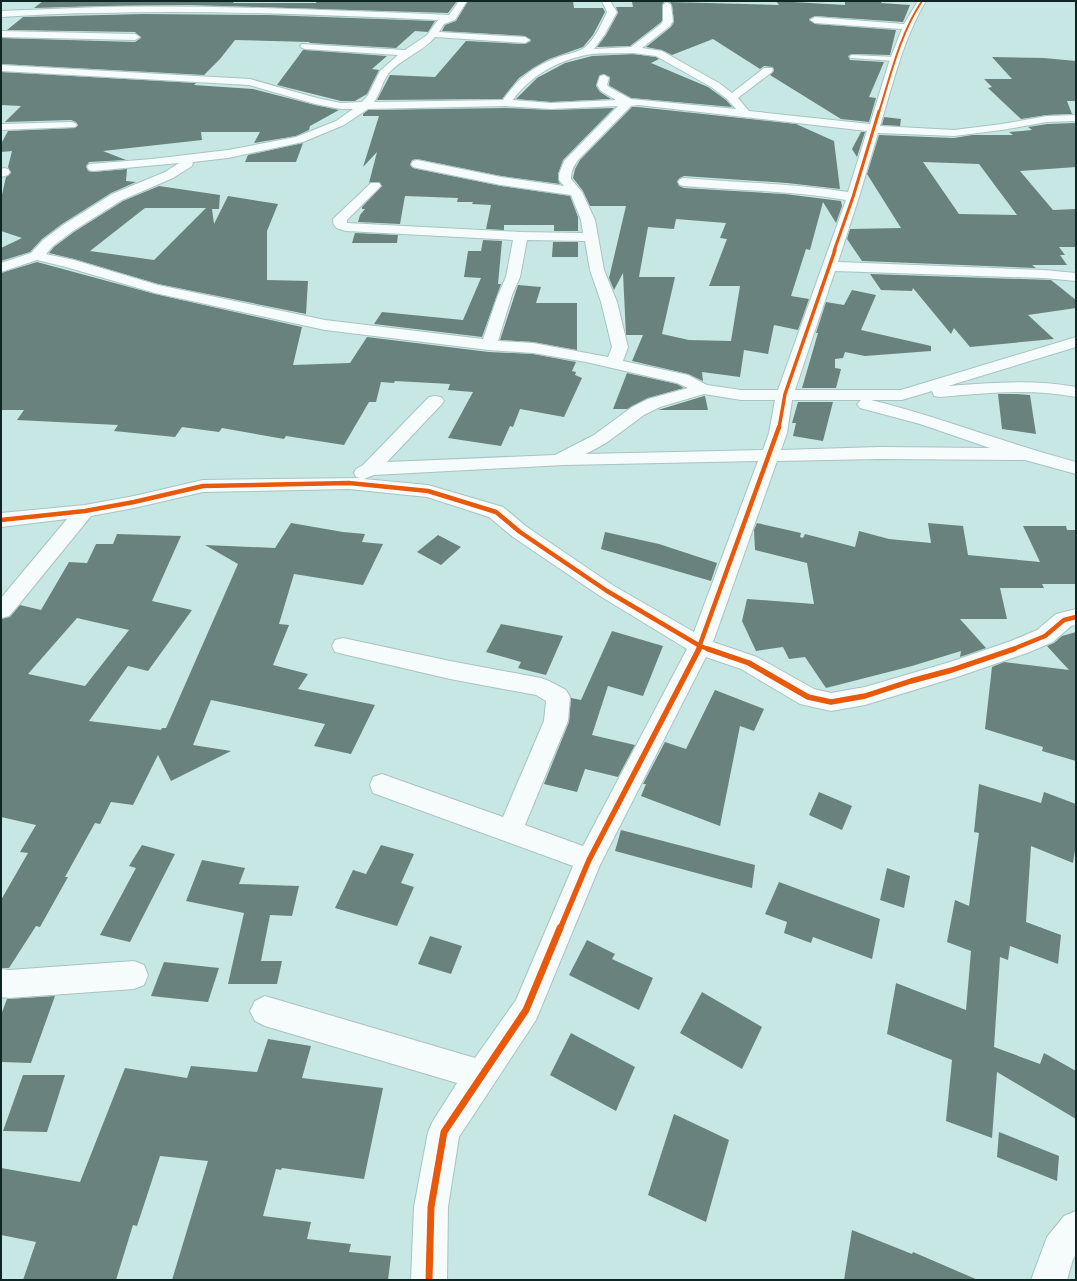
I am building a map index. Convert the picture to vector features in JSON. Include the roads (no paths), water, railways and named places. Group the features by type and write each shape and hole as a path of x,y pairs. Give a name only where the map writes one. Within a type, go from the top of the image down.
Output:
{"street":[{"path":"195,10 208,1"},
{"path":"93,167 152,163 228,154 299,140 320,132 340,123 364,107 373,96 384,73 407,53 433,34 441,22 452,18 463,1"},
{"path":"584,52 596,40 612,12 606,1"},
{"path":"3,16 14,4"},
{"path":"352,13 360,5"},
{"path":"633,50 665,26 668,20 667,5"},
{"path":"3,16 101,10 195,10 352,13 452,18"},
{"path":"428,1280 431,1207 444,1132 526,1010 589,860 700,646 778,432 785,394 853,196 895,59 913,15 846,22 815,20"},
{"path":"1,34 135,37"},
{"path":"433,34 525,40"},
{"path":"305,46 407,53"},
{"path":"506,103 520,82 530,74 562,60 584,52 633,50 658,53 715,85 731,97 745,113"},
{"path":"1,68 250,82 315,101 341,106 364,107 506,103 551,106 628,102 745,113 874,129 954,133 1002,127 1047,119 1076,118"},
{"path":"731,97 737,95 768,70"},
{"path":"604,78 602,85 604,89 628,102"},
{"path":"614,363 620,347 609,302 597,270 588,220 576,192 565,180 565,174 568,164 628,102"},
{"path":"1,127 71,125"},
{"path":"1,268 36,256 48,243 68,228 118,197 170,175 197,158"},
{"path":"417,164 500,181 576,192"},
{"path":"684,182 727,186 813,190 853,196"},
{"path":"375,186 340,219 340,225 346,227 521,236 592,237"},
{"path":"489,345 505,295 513,277 521,236"},
{"path":"36,256 69,263 155,289 324,325 489,345 533,348 614,363 682,379 703,389 741,395 902,395 987,388 1058,388 1076,392"},
{"path":"829,266 931,271 1044,274 1076,277"},
{"path":"902,395 1076,342"},
{"path":"559,461 600,439 638,411 654,403 703,389"},
{"path":"828,396 896,411 970,434 1025,454 1076,468"},
{"path":"349,483 370,468 435,401"},
{"path":"370,468 559,461 880,453 1025,454"},
{"path":"1,520 85,511 134,502 203,486 349,483 428,492 496,512 520,532 606,591 700,646 749,663 808,697 831,702 865,696 1019,648 1045,636 1064,620 1076,617"},
{"path":"1,610 10,602 85,511"},
{"path":"343,646 450,670 541,687 558,698 556,721 510,830"},
{"path":"382,785 510,830 589,860"},
{"path":"1,983 9,984 134,975"},
{"path":"265,1011 481,1075"},
{"path":"1049,1280 1059,1249 1076,1228"}],"lane":[{"path":"852,57 895,59"}]}
